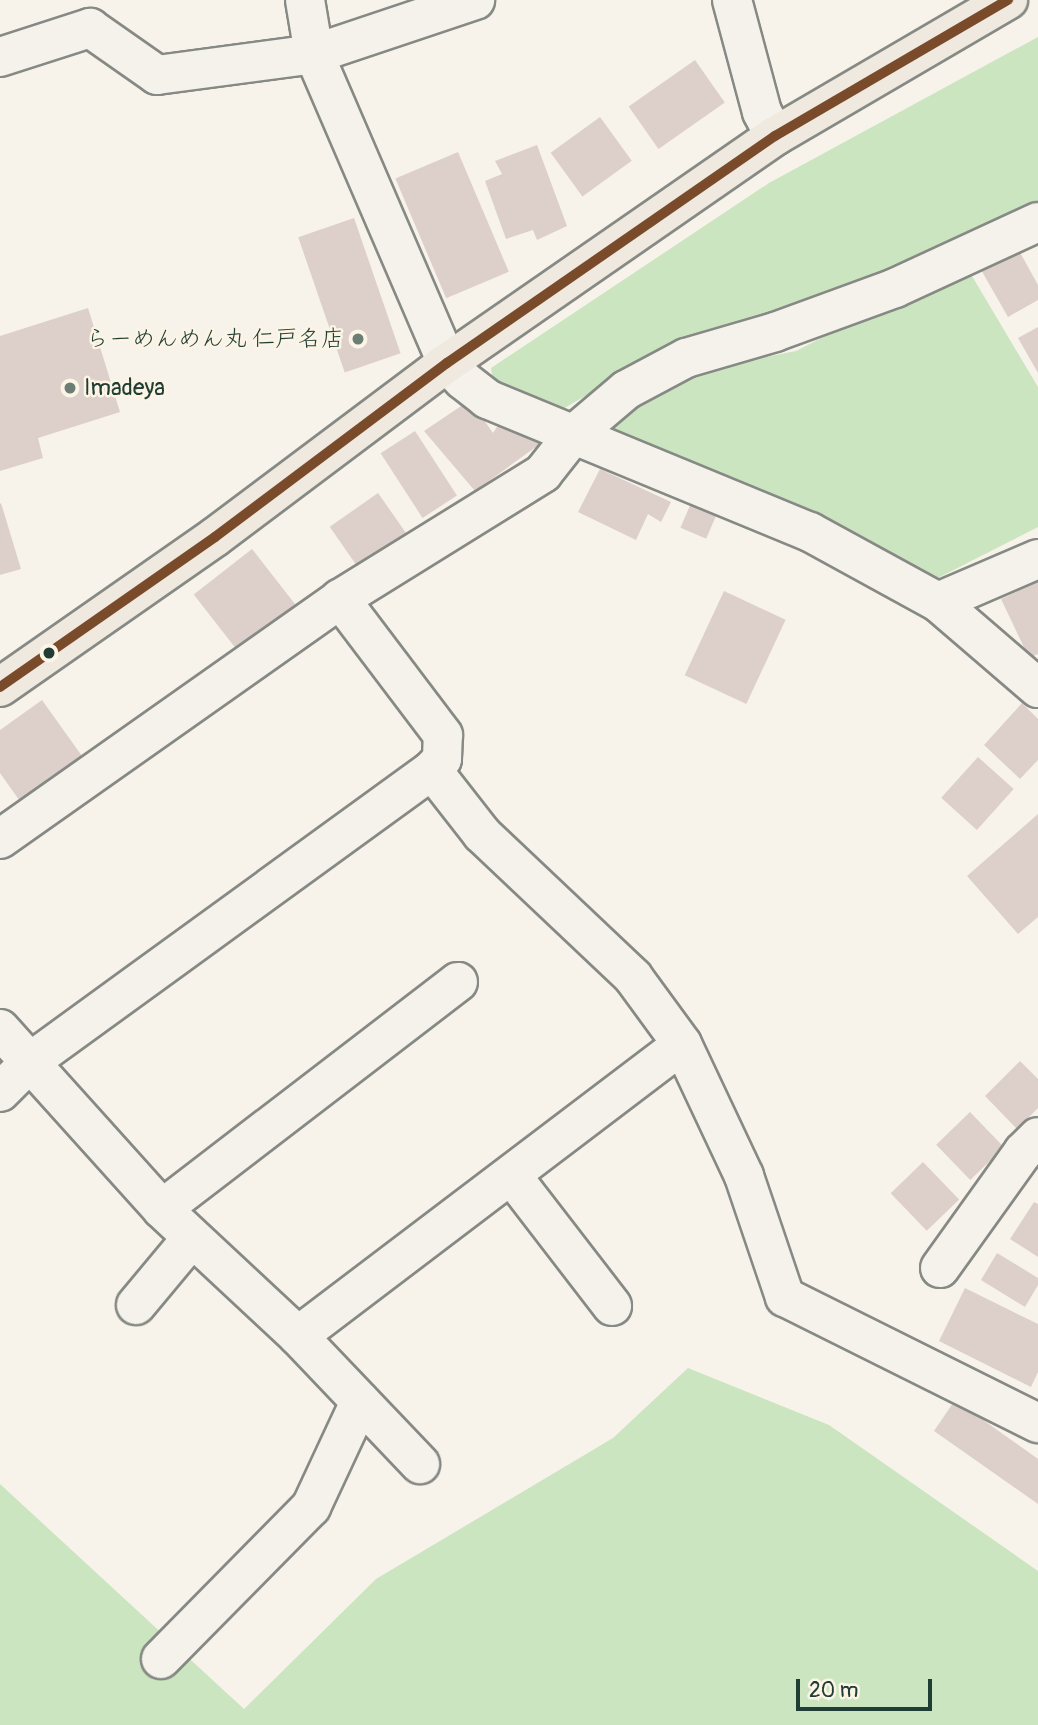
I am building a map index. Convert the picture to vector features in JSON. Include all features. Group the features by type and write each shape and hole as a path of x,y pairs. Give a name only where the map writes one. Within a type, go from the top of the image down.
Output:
{"main road":[{"path":"0,687 215,537 447,363 775,136 1008,0"}],"street":[{"path":"305,0 314,54 447,363 487,400 810,532 938,602 1038,688"},
{"path":"0,57 90,28 157,75 314,54 475,0"},
{"path":"732,0 762,112 775,136"},
{"path":"0,839 340,599 543,473 573,435 626,390 686,358 775,332 895,288 1038,222"},
{"path":"938,602 1038,559"},
{"path":"0,1092 30,1062 432,770 442,759 443,735 340,599"},
{"path":"432,770 482,834 633,977 681,1044 744,1176 785,1297 1036,1416"},
{"path":"162,1209 458,982"},
{"path":"0,1029 162,1209 191,1239 298,1336 420,1464"},
{"path":"298,1336 512,1176 681,1044"},
{"path":"940,1268 1023,1152 1038,1137"},
{"path":"512,1176 612,1306"},
{"path":"136,1305 191,1239"},
{"path":"161,1659 311,1507 360,1402"}],"green space":[{"path":"1038,37 1038,208 947,249 768,319 670,346 551,416 495,391 491,368 769,183"},
{"path":"969,271 1038,387 1038,527 932,581 604,432 680,374 796,351 893,301"},
{"path":"688,1368 829,1425 1038,1571 1038,1725 0,1725 0,1484 244,1709 376,1579 613,1438"}],"building":[{"path":"695,60 725,103 658,149 629,106"},
{"path":"600,117 632,161 582,197 551,153"},
{"path":"537,145 567,226 537,240 533,230 506,239 485,181 502,174 495,161"},
{"path":"458,152 509,272 446,298 395,179"},
{"path":"354,218 401,353 345,372 298,237"},
{"path":"1017,247 1038,285 1038,300 1008,317 980,268"},
{"path":"88,308 120,412 38,438 43,458 0,471 0,336"},
{"path":"1038,327 1038,373 1018,338"},
{"path":"470,400 493,433 504,416 544,441 475,491 424,431"},
{"path":"415,431 457,496 423,518 381,453"},
{"path":"600,469 671,502 661,522 648,514 636,540 578,512"},
{"path":"378,493 410,538 361,572 330,527"},
{"path":"691,503 717,514 706,539 680,528"},
{"path":"0,504 21,569 0,575"},
{"path":"252,549 300,610 242,656 194,595"},
{"path":"1038,582 1038,654 1029,658 1001,599"},
{"path":"724,591 786,620 746,704 685,675"},
{"path":"42,700 87,763 24,807 0,773 0,730"},
{"path":"1022,703 1038,719 1038,760 1020,779 984,745"},
{"path":"978,757 1014,789 977,830 941,798"},
{"path":"1038,814 1038,917 1018,934 967,876"},
{"path":"1020,1061 1038,1079 1038,1108 1017,1129 985,1096"},
{"path":"970,1112 1004,1147 970,1180 936,1145"},
{"path":"923,1162 959,1199 927,1231 891,1193"},
{"path":"1034,1202 1038,1204 1038,1257 1010,1239"},
{"path":"997,1253 1038,1278 1038,1285 1025,1307 981,1280"},
{"path":"965,1288 1038,1324 1038,1372 1031,1387 939,1341"},
{"path":"955,1400 1038,1459 1038,1504 934,1431"}],"transit line":[{"path":"0,687 215,537 447,363 775,136 1008,0"}],"place":[{"name":"らーめんめん丸 仁戸名店","path":"358,339"},
{"name":"Imadeya","path":"70,388"}]}
